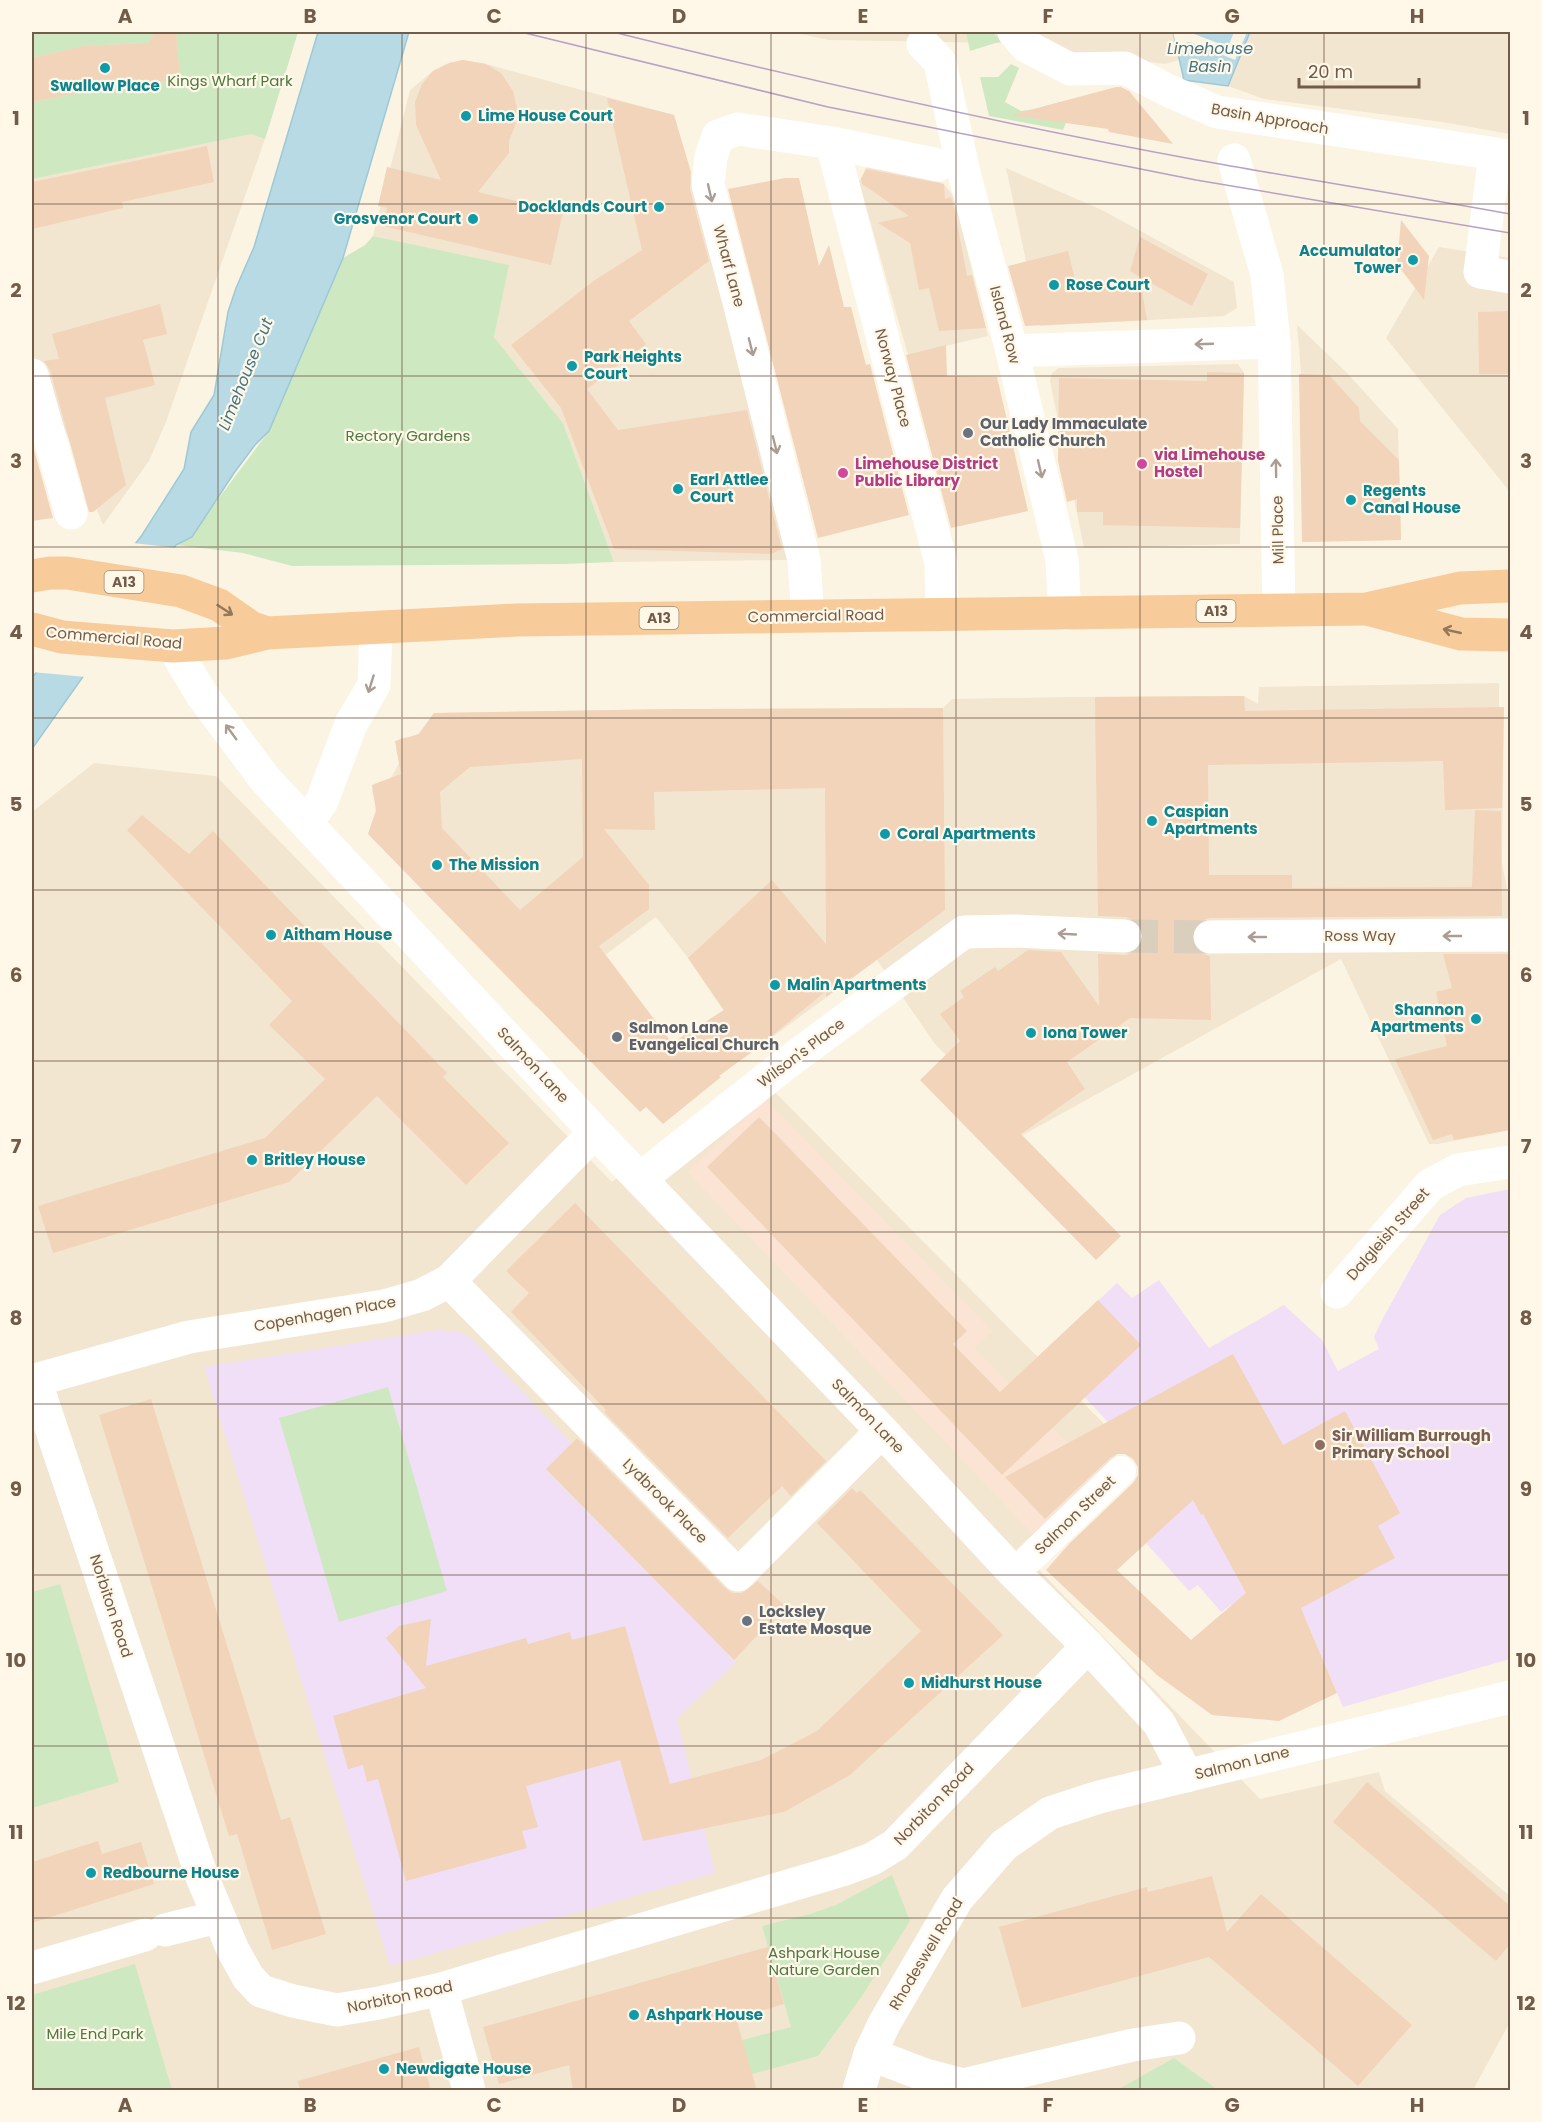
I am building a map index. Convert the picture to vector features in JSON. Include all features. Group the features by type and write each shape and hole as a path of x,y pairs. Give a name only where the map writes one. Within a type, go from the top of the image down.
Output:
{"highway":[{"name":"Commercial Road","path":"32,576 67,573 181,591 219,605 252,628 267,633"},
{"name":"Commercial Road","path":"32,630 62,637 161,645 226,643 267,633 517,620 1366,609 1460,588 1510,586"},
{"name":"Commercial Road","path":"1366,609 1461,634 1510,635"}],"street":[{"name":"Basin Approach","path":"1014,32 1026,46 1070,69 1125,68 1217,112 1503,155"},
{"name":"Island Row","path":"923,44 940,62 964,172 1012,351 1062,560 1065,614"},
{"name":"Wharf Lane","path":"808,616 804,560 708,185 711,157 718,136 738,129 832,143 938,165"},
{"name":"Norway Place","path":"832,143 941,563 942,615"},
{"path":"1503,155 1480,272 1510,277"},
{"name":"Mill Place","path":"1234,160 1267,275 1274,342 1280,610"},
{"path":"1012,351 1274,342"},
{"path":"32,375 71,513"},
{"path":"307,823 322,801 351,724 374,685 376,627"},
{"name":"Salmon Lane","path":"161,645 265,779 595,1132 882,1431 1014,1573 1088,1646 1159,1722 1187,1776 1510,1697"},
{"name":"Wilson's Place","path":"640,1179 784,1065 964,932 1014,931 1125,936"},
{"name":"Ross Way","path":"1210,937 1510,936"},
{"name":"Copenhagen Place","path":"33,1380 189,1337 384,1306 422,1295 449,1281 595,1132"},
{"name":"Dalgleish Street","path":"1337,1292 1430,1185 1458,1170 1510,1162"},
{"name":"Lydbrook Place","path":"449,1281 738,1575 882,1431"},
{"name":"Norbiton Road","path":"33,1380 202,1877 218,1917 248,1977 261,1991 293,2001 337,2010 441,1989 842,1870 872,1859 896,1845 1088,1646"},
{"name":"Salmon Street","path":"1029,1559 1121,1471"},
{"name":"Rhodeswell Road","path":"859,2091 870,2054 884,2024 957,1899 1004,1845 1050,1813 1099,1797 1187,1776"},
{"path":"32,1968 155,1932 218,1917"},
{"path":"441,1989 469,2091"},
{"path":"870,2054 963,2085 1133,2045 1179,2037"}],"shaded area":[{"path":"32,32 298,32 265,139 166,422 149,461 103,525 48,387 32,391"},
{"path":"792,32 1173,32 1179,60 1165,64 1000,43 828,40"},
{"path":"1250,32 1510,32 1510,134 1442,122 1264,99 1228,86"},
{"path":"463,60 486,64 674,115 792,560 614,562 563,423 494,337 508,266 373,236 410,90 433,71 449,63"},
{"path":"872,156 944,184 954,197 988,336 908,355 859,182"},
{"path":"1006,168 1102,210 1234,282 1237,308 1224,316 1040,326"},
{"path":"1439,247 1510,258 1510,492 1386,338"},
{"name":"Regents Canal House","path":"1297,325 1347,373 1398,429 1401,540 1302,542 1301,373"},
{"path":"1238,364 1244,373 1240,544 1084,548 1050,381 1052,373 1059,368"},
{"path":"1499,683 1499,707 1504,707 1502,864 1510,901 1510,1130 1438,1144 1429,1144 1341,959 1023,1135 935,1044 877,960 744,1058 723,1010 688,958 656,917 536,1007 368,834 379,800 373,796 372,790 375,784 382,781 388,783 402,758 397,754 396,745 399,739 407,737 413,741 434,713 943,708 952,699 1067,697 1244,696 1258,704 1259,687"},
{"path":"94,763 216,776 612,1182 753,1070 1126,1446 1019,1549 1260,1799 1379,1772 1385,1791 1510,1896 1510,2022 1473,2090 32,2090 32,812"},
{"path":"765,1099 992,1331 974,1348 1098,1474 1034,1535 688,1172"},
{"name":"Sir William Burrough Primary School","path":"1510,1189 1510,1659 1343,1707 1305,1617 1237,1618 1231,1605 1221,1612 1198,1585 1189,1591 1146,1543 1174,1517 1152,1470 1041,1354 1117,1283 1132,1298 1159,1280 1209,1348 1284,1305 1322,1340 1338,1371 1379,1349 1374,1337 1440,1215 1466,1198"},
{"path":"438,1330 460,1332 472,1339 572,1444 546,1470 736,1662 677,1719 715,1873 390,1966 204,1367"}],"green space":[{"name":"Kings Wharf Park","path":"32,32 156,32 148,43 83,46 32,58"},
{"name":"Kings Wharf Park","path":"176,32 298,32 265,139 251,134 32,179 32,102 91,91 180,79"},
{"path":"966,32 992,32 1002,41 970,51"},
{"path":"1011,64 1019,68 1005,102 1021,111 1060,102 1066,123 1063,130 989,116 980,77 998,77"},
{"name":"Rectory Gardens","path":"373,236 509,265 494,337 563,423 614,562 292,566 243,553 176,545 192,537 269,431 343,258 365,245"},
{"path":"388,1387 447,1591 339,1622 279,1418"},
{"path":"60,1584 119,1782 32,1808 32,1592"},
{"name":"Ashpark House Nature Garden","path":"892,1875 910,1921 860,1999 818,2056 749,2075 739,2041 791,2027 762,1926 836,1905"},
{"name":"Mile End Park","path":"135,1964 172,2090 32,2090 32,1995"},
{"path":"1174,2058 1218,2090 1117,2090"}],"water":[{"name":"Limehouse Cut","path":"318,32 409,32 343,258 269,431 234,473 192,537 176,545 32,749 32,678 142,535 184,469 191,432 214,395 228,312 254,247"},
{"name":"Limehouse Basin","path":"1173,32 1250,32 1228,86 1184,80"}],"pier":[{"path":"1173,32 1189,32 1228,47 1234,32 1247,32 1235,60 1190,42 1176,45"},
{"path":"133,543 177,548 86,677 32,672"}],"building":[{"name":"Swallow Place","path":"156,32 176,32 180,79 91,91 32,102 32,58 83,46 148,43"},
{"path":"463,60 486,64 501,73 513,91 517,108 515,126 509,141 509,153 478,192 563,212 551,265 383,226 387,208 378,206 387,167 441,180 416,125 415,102 422,84 433,71 449,63"},
{"path":"1116,87 1129,91 1173,144 1109,132 1108,129 1011,115"},
{"path":"607,98 674,115 691,172 690,190 709,261 629,321 646,344 587,389 618,430 747,410 782,549 771,554 614,549 561,408 511,345 595,280 642,250"},
{"path":"207,146 214,182 122,202 123,208 32,229 32,182"},
{"path":"866,169 944,184 945,199 951,197 954,207 967,276 972,275 986,328 939,331 929,288 919,290 910,243 878,223 909,216 862,184 861,179"},
{"path":"785,178 799,178 819,266 829,245 844,307 851,307 866,365 870,364 909,515 818,538 728,189"},
{"name":"Accumulator Tower","path":"1401,220 1429,256 1424,300 1397,264"},
{"path":"1140,237 1208,274 1192,306 1130,271"},
{"name":"Rose Court","path":"1068,251 1078,291 1140,279 1147,320 1025,326 1008,266"},
{"path":"160,304 167,334 143,340 155,385 105,398 126,485 93,512 89,512 50,370 44,361 59,359 52,334"},
{"path":"1510,311 1510,374 1479,374 1478,312"},
{"name":"Our Lady Immaculate Catholic Church","path":"946,345 947,376 997,377 1028,511 951,528 906,355"},
{"path":"1207,372 1244,373 1240,528 1103,525 1103,512 1077,512 1077,499 1067,502 1058,461 1059,378 1207,381"},
{"name":"Regents Canal House","path":"1299,374 1329,375 1359,408 1360,421 1399,460 1401,540 1302,542"},
{"path":"32,442 53,518 32,521"},
{"path":"1244,696 1245,711 1504,707 1502,808 1445,810 1443,761 1208,765 1209,875 1292,875 1292,888 1472,887 1475,810 1501,811 1502,916 1210,918 1200,921 1193,928 1191,938 1194,947 1200,953 1210,956 1211,1020 1130,1018 1067,1062 1085,1089 1021,1134 1121,1236 1096,1260 920,1080 960,1041 940,1014 964,997 960,991 995,967 998,971 1028,950 1061,952 1099,1006 1098,954 1125,955 1141,946 1144,937 1142,928 1136,921 1126,917 1098,916 1095,697"},
{"path":"943,708 945,910 826,997 826,991 663,1124 646,1107 640,1112 368,834 376,811 372,785 401,774 395,741 419,734 434,713","holes":["582,759 583,857 520,910 442,828 440,792 470,767","825,788 826,944 772,880 688,958 724,1010 672,1043 599,946 649,909 649,885 604,829 655,830 654,792"]},
{"path":"142,815 189,854 213,831 447,1073 443,1077 509,1143 466,1185 377,1096 289,1182 53,1253 38,1206 265,1138 325,1079 269,1025 292,1001 127,830"},
{"name":"Shannon Apartments","path":"1443,954 1510,954 1510,1130 1454,1140 1452,1134 1433,1140 1395,1059 1447,1046 1436,992 1452,988"},
{"path":"759,1117 967,1331 953,1344 1000,1392 1098,1300 1141,1345 1002,1475 707,1167"},
{"path":"575,1203 826,1461 791,1496 782,1486 728,1538 604,1412 606,1410 511,1312 529,1293 506,1271"},
{"path":"1233,1354 1283,1445 1345,1411 1400,1513 1378,1526 1395,1558 1301,1608 1337,1693 1279,1721 1212,1715 1157,1675 1046,1570 1069,1544 1133,1483 1138,1475 1138,1467 1133,1459 1125,1454 1117,1454 1110,1458 1045,1519 1005,1477","holes":["1193,1500 1201,1515 1203,1514 1246,1593 1191,1640 1117,1570"]},
{"path":"151,1399 281,1820 290,1817 326,1934 272,1950 237,1834 229,1836 99,1415"},
{"path":"577,1438 725,1588 732,1593 742,1593 758,1581 785,1606 734,1660 546,1469"},
{"path":"852,1488 857,1493 860,1490 1003,1635 850,1775 784,1812 643,1841 620,1760 526,1786 538,1827 522,1831 527,1848 406,1881 378,1779 367,1782 363,1765 348,1769 333,1716 426,1688 386,1638 399,1626 431,1619 426,1666 526,1638 528,1644 570,1632 572,1640 625,1626 670,1784 761,1760 817,1731 921,1631 817,1523"},
{"path":"1367,1782 1510,1906 1510,1944 1496,1961 1333,1822"},
{"name":"Redbourne House","path":"98,1841 102,1854 141,1842 154,1884 32,1923 32,1862"},
{"path":"1212,1876 1227,1932 1261,1894 1412,2025 1358,2086 1209,1957 1022,2008 999,1927 1147,1887 1148,1892"},
{"name":"Ashpark House","path":"768,1947 784,2004 736,2018 757,2091 573,2091 569,2065 499,2084 483,2027"},
{"name":"Newdigate House","path":"419,2047 431,2091 300,2091 298,2081"}],"tunnel":[{"path":"1125,936 1210,937"}],"tram line":[{"path":"521,32 828,107 1196,180 1510,233"},
{"path":"613,32 831,84 1050,132 1510,214"}],"place":[{"name":"Swallow Place","path":"105,68"},
{"name":"Lime House Court","path":"466,116"},
{"name":"Docklands Court","path":"659,207"},
{"name":"Grosvenor Court","path":"473,219"},
{"name":"Accumulator Tower","path":"1413,260"},
{"name":"Rose Court","path":"1054,285"},
{"name":"Park Heights Court","path":"572,366"},
{"name":"Our Lady Immaculate Catholic Church","path":"968,433"},
{"name":"via Limehouse Hostel","path":"1142,464"},
{"name":"Limehouse District Public Library","path":"843,473"},
{"name":"Earl Attlee Court","path":"678,489"},
{"name":"Regents Canal House","path":"1351,500"},
{"name":"Caspian Apartments","path":"1152,821"},
{"name":"Coral Apartments","path":"885,834"},
{"name":"The Mission","path":"437,865"},
{"name":"Aitham House","path":"271,935"},
{"name":"Malin Apartments","path":"775,985"},
{"name":"Shannon Apartments","path":"1476,1019"},
{"name":"Iona Tower","path":"1031,1033"},
{"name":"Salmon Lane Evangelical Church","path":"617,1037"},
{"name":"Britley House","path":"252,1160"},
{"name":"Sir William Burrough Primary School","path":"1320,1445"},
{"name":"Locksley Estate Mosque","path":"747,1621"},
{"name":"Midhurst House","path":"909,1683"},
{"name":"Redbourne House","path":"91,1873"},
{"name":"Ashpark House","path":"634,2015"},
{"name":"Newdigate House","path":"384,2069"}]}
